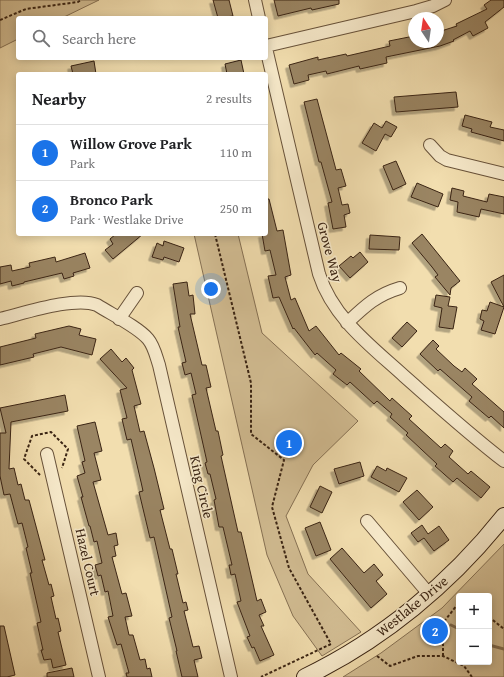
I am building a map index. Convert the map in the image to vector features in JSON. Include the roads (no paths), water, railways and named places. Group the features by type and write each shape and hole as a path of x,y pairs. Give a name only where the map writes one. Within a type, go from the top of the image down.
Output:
{"street":[{"path":"255,0 259,16"},
{"path":"268,47 416,11 433,6 445,0"},
{"name":"Grove Way","path":"268,56 319,274 327,296 347,323 462,428 504,461"},
{"path":"430,145 440,156 448,160 504,174"},
{"path":"347,323 372,300 386,292 400,288"},
{"path":"119,319 137,293"},
{"name":"King Circle","path":"0,319 72,302 90,302 141,332 148,339 155,352 231,677"},
{"name":"Hazel Court","path":"47,454 99,677"},
{"name":"Westlake Drive","path":"305,677 346,655 384,630 429,594 480,545 504,516"},
{"path":"367,521 429,594"}],"waterway":[{"path":"451,625 456,628"},
{"path":"492,646 504,649"}],"place":[{"name":"Willow Grove Park","path":"289,443"},
{"name":"Bronco Park","path":"435,631"}]}
